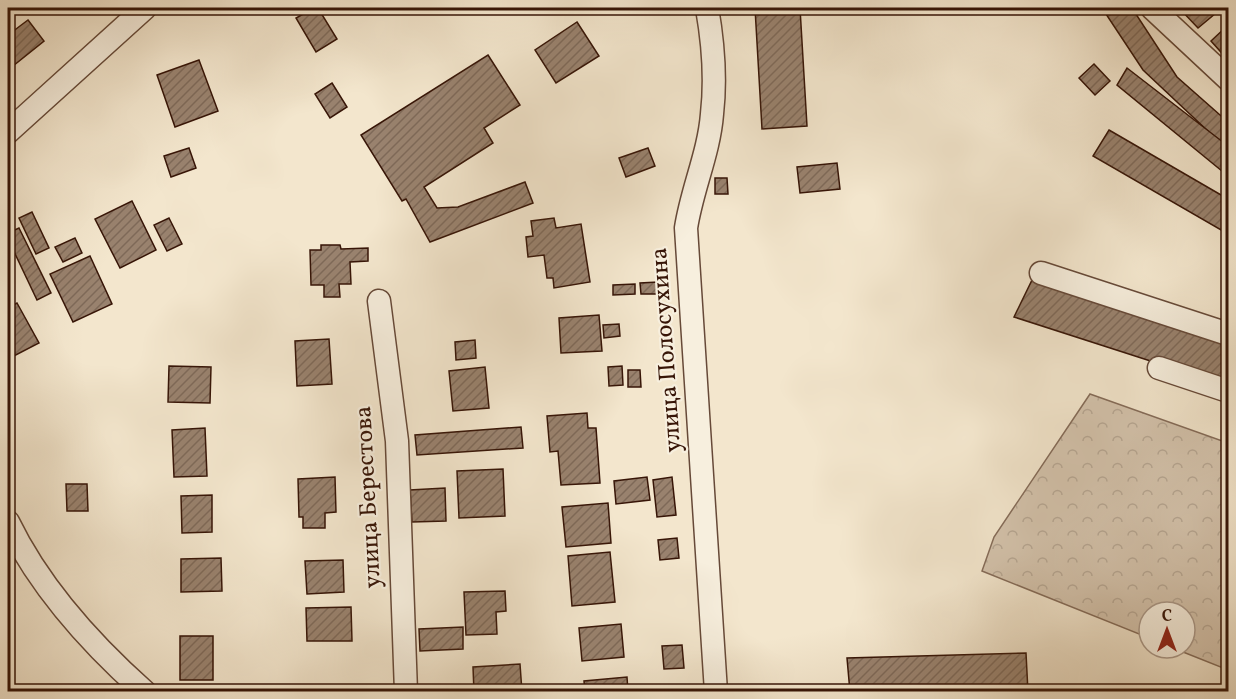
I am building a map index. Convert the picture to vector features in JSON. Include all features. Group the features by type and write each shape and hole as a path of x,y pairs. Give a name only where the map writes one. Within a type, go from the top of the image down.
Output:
{"street":[{"name":"улица Полосухина","path":"707,8 712,42 712,114 703,164 691,195 686,228 716,692"},
{"path":"1152,8 1228,79"},
{"path":"8,132 133,11"},
{"path":"1041,273 1228,334"},
{"name":"улица Берестова","path":"380,301 397,441 406,692"},
{"path":"1159,368 1228,391"},
{"path":"8,522 20,547 72,617 145,692"}],"green space":[{"path":"1090,394 1228,443 1228,670 1197,658 1197,600 1137,600 1137,633 982,571 994,537"}],"building":[{"path":"318,8 337,39 316,52 296,18"},
{"path":"755,8 800,8 807,126 762,129"},
{"path":"1102,8 1132,8 1177,77 1228,122 1228,147 1143,70"},
{"path":"1179,8 1210,8 1216,13 1198,28"},
{"path":"28,20 44,41 8,70 8,35"},
{"path":"577,22 599,56 556,83 535,50"},
{"path":"1228,27 1228,60 1211,41"},
{"path":"488,55 520,105 484,128 493,143 424,187 437,208 458,207 525,182 533,203 430,242 406,199 402,201 361,135"},
{"path":"199,60 218,111 175,127 157,75"},
{"path":"1094,64 1110,81 1095,95 1079,78"},
{"path":"1127,68 1228,146 1228,176 1117,85"},
{"path":"332,83 347,107 330,118 315,94"},
{"path":"1109,130 1228,199 1228,234 1093,156"},
{"path":"189,148 196,168 171,177 164,156"},
{"path":"648,148 655,166 626,177 619,158"},
{"path":"837,163 840,189 800,193 797,167"},
{"path":"715,178 727,178 728,194 715,194"},
{"path":"132,201 156,250 120,268 95,219"},
{"path":"32,212 49,248 36,254 19,218"},
{"path":"169,218 182,244 167,251 154,225"},
{"path":"554,218 556,228 581,224 590,282 554,288 553,278 547,278 544,255 528,257 526,237 533,236 531,221"},
{"path":"19,228 51,293 37,300 8,239 8,233"},
{"path":"75,238 82,253 63,262 55,247"},
{"path":"321,245 340,245 341,249 368,248 368,261 350,262 351,284 339,284 340,297 324,297 324,285 311,285 310,250 321,250"},
{"path":"90,256 112,304 73,322 50,274"},
{"path":"1034,276 1228,341 1228,386 1014,317"},
{"path":"658,282 659,294 641,294 640,283"},
{"path":"635,284 635,294 613,295 613,285"},
{"path":"17,303 39,343 8,359 8,308"},
{"path":"599,315 602,351 561,353 559,318"},
{"path":"619,324 620,336 604,338 603,325"},
{"path":"329,339 332,384 297,386 295,341"},
{"path":"475,340 476,358 456,360 455,342"},
{"path":"169,366 211,367 210,403 168,402"},
{"path":"622,366 623,385 609,386 608,367"},
{"path":"485,367 489,408 453,411 449,371"},
{"path":"628,370 640,370 641,387 628,387"},
{"path":"587,413 588,428 596,428 600,483 561,485 558,451 550,452 547,416"},
{"path":"521,427 523,448 417,455 415,435"},
{"path":"205,428 207,476 174,477 172,430"},
{"path":"503,469 505,516 459,518 457,471"},
{"path":"335,477 336,512 325,513 325,528 303,528 303,517 299,517 298,479"},
{"path":"647,477 650,500 616,504 614,481"},
{"path":"672,477 676,515 657,517 653,480"},
{"path":"66,484 87,484 88,511 67,511"},
{"path":"445,488 446,521 412,522 410,490"},
{"path":"212,495 212,532 182,533 181,496"},
{"path":"608,503 611,543 566,547 562,507"},
{"path":"677,538 679,558 660,560 658,540"},
{"path":"610,552 615,602 572,606 568,556"},
{"path":"221,558 222,591 181,592 181,559"},
{"path":"343,560 344,592 307,594 305,561"},
{"path":"505,591 506,611 496,612 497,634 466,635 464,592"},
{"path":"351,607 352,641 307,641 306,608"},
{"path":"621,624 624,657 582,661 579,628"},
{"path":"463,627 463,649 420,651 419,629"},
{"path":"180,636 213,636 213,680 180,680"},
{"path":"682,645 684,668 664,669 662,646"},
{"path":"1026,653 1028,692 850,692 847,658"},
{"path":"520,664 522,692 474,692 473,667"},
{"path":"627,677 628,692 585,692 584,681"}]}
